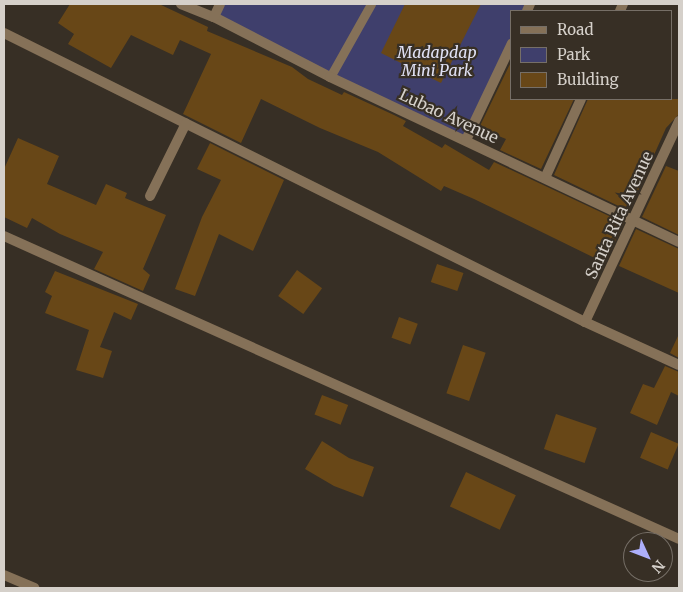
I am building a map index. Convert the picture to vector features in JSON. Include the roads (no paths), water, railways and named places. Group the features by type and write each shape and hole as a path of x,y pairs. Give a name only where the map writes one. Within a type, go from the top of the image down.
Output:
{"street":[{"name":"Lubao Avenue","path":"181,4 214,17 330,77 635,218 679,242"},
{"path":"214,17 220,4"},
{"path":"4,33 585,322 679,365"},
{"path":"466,140 510,47"},
{"path":"545,178 581,100"},
{"name":"Santa Rita Avenue","path":"585,322 679,121"},
{"path":"150,196 186,124"},
{"path":"4,236 679,539"},
{"path":"4,575 34,588"}],"lane":[{"path":"330,77 371,4"}],"park label":[{"name":"Madapdap Mini Park","path":"437,61"}]}
